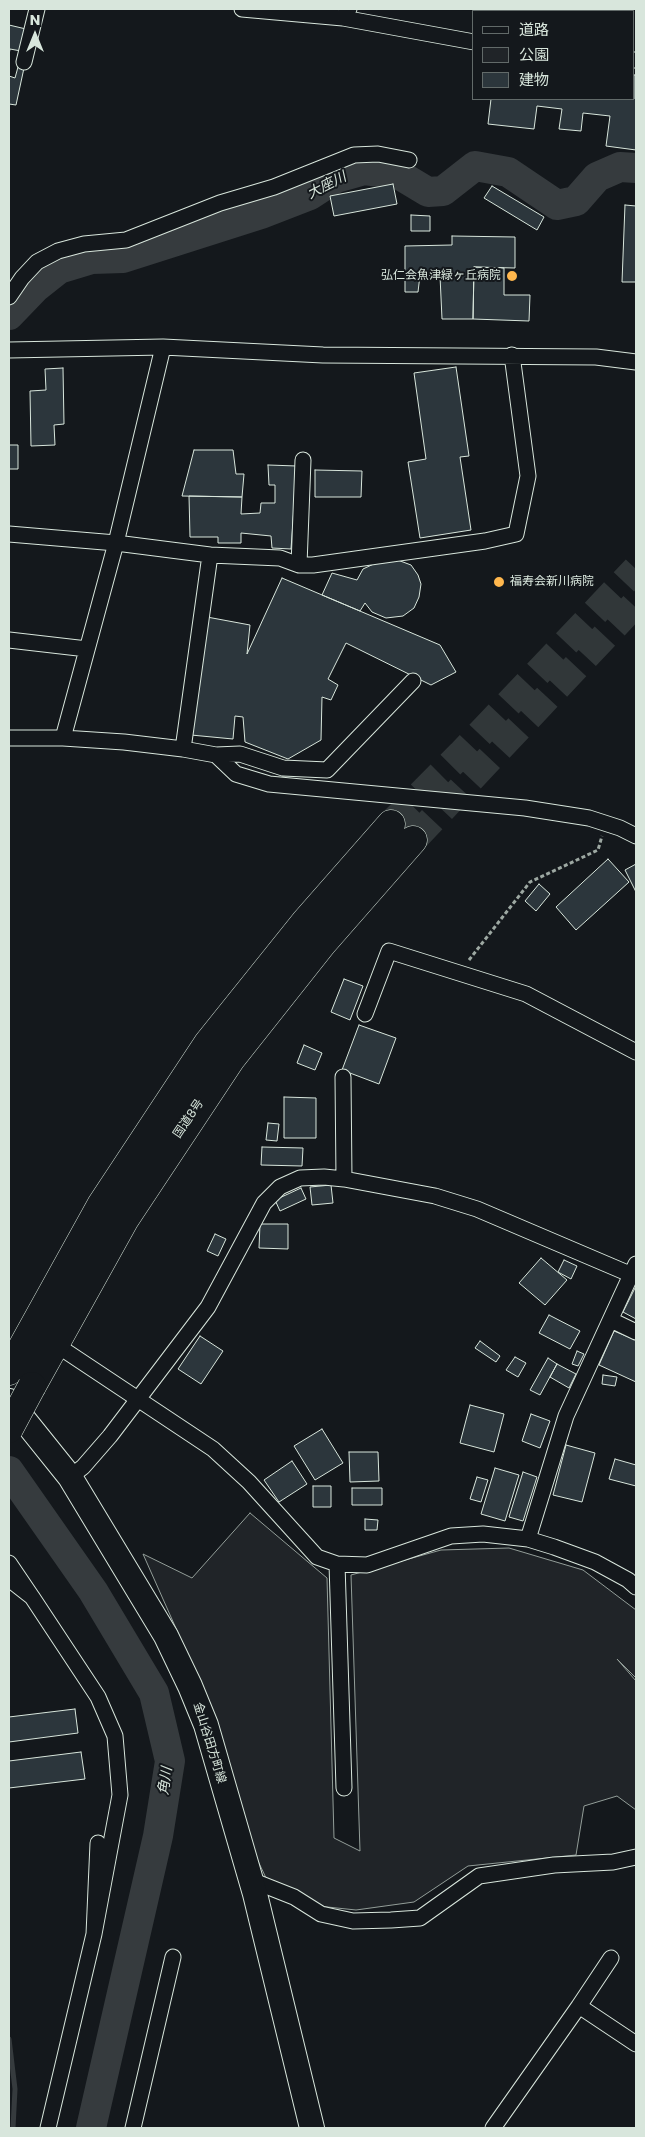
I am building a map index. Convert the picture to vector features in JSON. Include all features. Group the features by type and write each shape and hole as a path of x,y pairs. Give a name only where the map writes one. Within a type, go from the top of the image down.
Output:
{"highway":[{"path":"9,1371 101,1205 208,1043 305,922 392,824"},
{"name":"国道8号","path":"9,1429 125,1219 230,1059 322,944 413,840"}],"main road":[{"name":"金山谷田方町線","path":"9,1401 70,1477 166,1636 190,1686 206,1725 250,1880 312,2128"}],"street":[{"path":"24,62 37,9"},
{"path":"242,9 346,13 472,42"},
{"path":"9,297 22,278 38,262 58,252 84,244 126,240 220,203 274,187 354,155 378,154 409,160"},
{"path":"9,350 163,348 323,354 596,356 636,362"},
{"path":"63,738 116,543 163,348"},
{"path":"9,534 116,543 210,555 280,558 299,565 408,552 516,534 528,476 512,355"},
{"path":"299,565 303,460"},
{"path":"183,750 210,555"},
{"path":"9,640 87,649"},
{"path":"9,738 63,738 124,742 216,755 240,754 283,768 327,770 413,681"},
{"path":"216,755 236,774 269,784 525,808 589,818 636,836"},
{"path":"365,1014 389,951 526,994 636,1052"},
{"path":"342,1077 344,1179"},
{"path":"70,1477 83,1467 110,1436 208,1307 264,1203 280,1187 300,1178 344,1179 435,1196 477,1209 634,1270 566,1416 528,1539"},
{"path":"611,1320 636,1332"},
{"path":"56,1344 137,1400 213,1449 249,1482 317,1556 338,1564 367,1565 451,1536 483,1534 528,1539 595,1562 628,1580 636,1588"},
{"path":"9,1563 98,1697 115,1736 120,1796 94,1934 48,2128"},
{"path":"338,1564 344,1788"},
{"path":"9,1579 32,1597"},
{"path":"94,1934 98,1843"},
{"path":"250,1880 294,1896 321,1914 353,1921 390,1920 420,1918 479,1876 562,1864 613,1862 636,1857"},
{"path":"133,2128 173,1957"},
{"path":"493,2128 611,1958"},
{"path":"579,2006 636,2044"}],"path":[{"path":"460,973 530,882 598,850 606,823"}],"green space":[{"path":"250,1513 327,1578 334,1838 360,1851 351,1575 441,1550 509,1548 583,1570 636,1610 636,1678 617,1659 636,1681 636,1810 617,1796 584,1806 576,1855 468,1866 414,1902 356,1910 318,1906 266,1878 244,1831 214,1714 143,1554 192,1578"}],"building":[{"path":"9,25 26,29 21,51 10,49 9,55"},
{"path":"18,67 24,68 16,105 9,104 9,76 15,78"},
{"path":"636,75 636,150 606,146 610,116 583,113 581,131 559,129 562,109 537,106 534,129 488,124 491,100 635,100"},
{"path":"393,184 397,204 334,216 330,196"},
{"path":"492,186 544,217 537,230 484,198"},
{"path":"625,205 636,206 636,282 622,282"},
{"path":"411,215 430,216 430,231 411,231"},
{"path":"452,236 515,237 515,268 474,267 473,319 442,319 440,276 420,275 418,292 405,292 405,246 452,245"},
{"path":"474,267 504,268 504,295 530,295 529,321 473,319"},
{"path":"456,367 469,456 460,457 471,530 420,538 408,462 426,459 414,373"},
{"path":"63,368 64,424 54,425 55,445 31,446 30,391 46,390 45,369"},
{"path":"9,445 18,445 18,469 9,469"},
{"path":"194,450 233,450 236,474 244,474 242,497 182,496"},
{"path":"268,465 297,466 291,549 272,548 271,536 241,533 241,543 218,543 218,537 190,537 189,496 242,497 241,514 260,513 261,503 275,503 275,485 269,485"},
{"path":"315,470 362,471 361,497 315,497"},
{"path":"395,559 411,565 418,575 421,584 419,597 414,608 403,616 386,618 372,612 365,603 360,611 322,595 332,573 357,580 363,569 378,562"},
{"path":"282,578 440,645 456,672 431,685 346,643 328,679 338,685 331,700 322,697 321,740 288,759 245,742 243,717 235,716 233,739 191,735 207,617 250,625 247,654"},
{"path":"608,859 629,882 576,930 556,907"},
{"path":"636,864 636,892 625,870"},
{"path":"539,884 550,894 536,911 525,901"},
{"path":"344,979 363,986 350,1020 331,1012"},
{"path":"359,1025 396,1038 379,1084 342,1070"},
{"path":"304,1045 322,1053 315,1070 297,1063"},
{"path":"284,1097 316,1098 316,1138 284,1138"},
{"path":"268,1123 279,1124 277,1141 266,1140"},
{"path":"262,1147 303,1148 302,1166 261,1165"},
{"path":"331,1185 333,1203 312,1205 310,1187"},
{"path":"301,1188 306,1199 280,1211 275,1200"},
{"path":"260,1224 288,1224 288,1249 259,1248"},
{"path":"215,1234 226,1239 218,1256 207,1251"},
{"path":"541,1258 567,1280 545,1305 519,1283"},
{"path":"564,1260 577,1266 571,1279 558,1272"},
{"path":"636,1289 636,1319 623,1312"},
{"path":"549,1315 580,1331 570,1349 539,1333"},
{"path":"614,1331 636,1340 636,1382 599,1365"},
{"path":"200,1336 223,1351 201,1384 178,1369"},
{"path":"480,1341 500,1356 496,1362 475,1348"},
{"path":"577,1351 584,1354 578,1366 572,1364"},
{"path":"515,1357 526,1363 518,1377 506,1370"},
{"path":"548,1358 557,1364 540,1395 530,1390"},
{"path":"557,1364 576,1374 569,1388 550,1377"},
{"path":"603,1375 617,1377 615,1386 602,1384"},
{"path":"470,1405 504,1414 494,1452 460,1443"},
{"path":"531,1414 550,1421 540,1448 522,1441"},
{"path":"322,1429 343,1463 315,1480 294,1446"},
{"path":"566,1445 595,1453 582,1502 553,1495"},
{"path":"349,1452 378,1452 379,1481 350,1482"},
{"path":"615,1459 636,1465 636,1486 609,1479"},
{"path":"292,1461 307,1484 279,1502 264,1480"},
{"path":"495,1468 519,1475 505,1521 481,1514"},
{"path":"523,1472 537,1477 523,1521 509,1517"},
{"path":"477,1477 488,1480 481,1502 470,1499"},
{"path":"313,1486 331,1486 331,1507 313,1507"},
{"path":"352,1488 382,1488 382,1505 352,1505"},
{"path":"365,1519 378,1520 377,1530 365,1530"},
{"path":"75,1709 78,1733 9,1742 9,1717"},
{"path":"81,1752 85,1779 9,1788 9,1761"}],"waterway":[{"name":"大座川","path":"9,315 35,288 59,269 92,259 123,258 261,214 310,195 336,178 364,170 398,174 428,192 443,191 475,166 508,172 557,205 576,201 597,177 620,167 636,168"},
{"name":"角川","path":"9,1471 93,1591 154,1693 170,1761 158,1836 91,2128"},
{"path":"9,2039 15,2089 13,2128"}],"tunnel":[{"path":"391,824 461,754 636,569"},
{"path":"413,840 636,603"}],"place":[{"name":"弘仁会魚津緑ヶ丘病院","path":"512,276"},
{"name":"福寿会新川病院","path":"499,582"}]}
